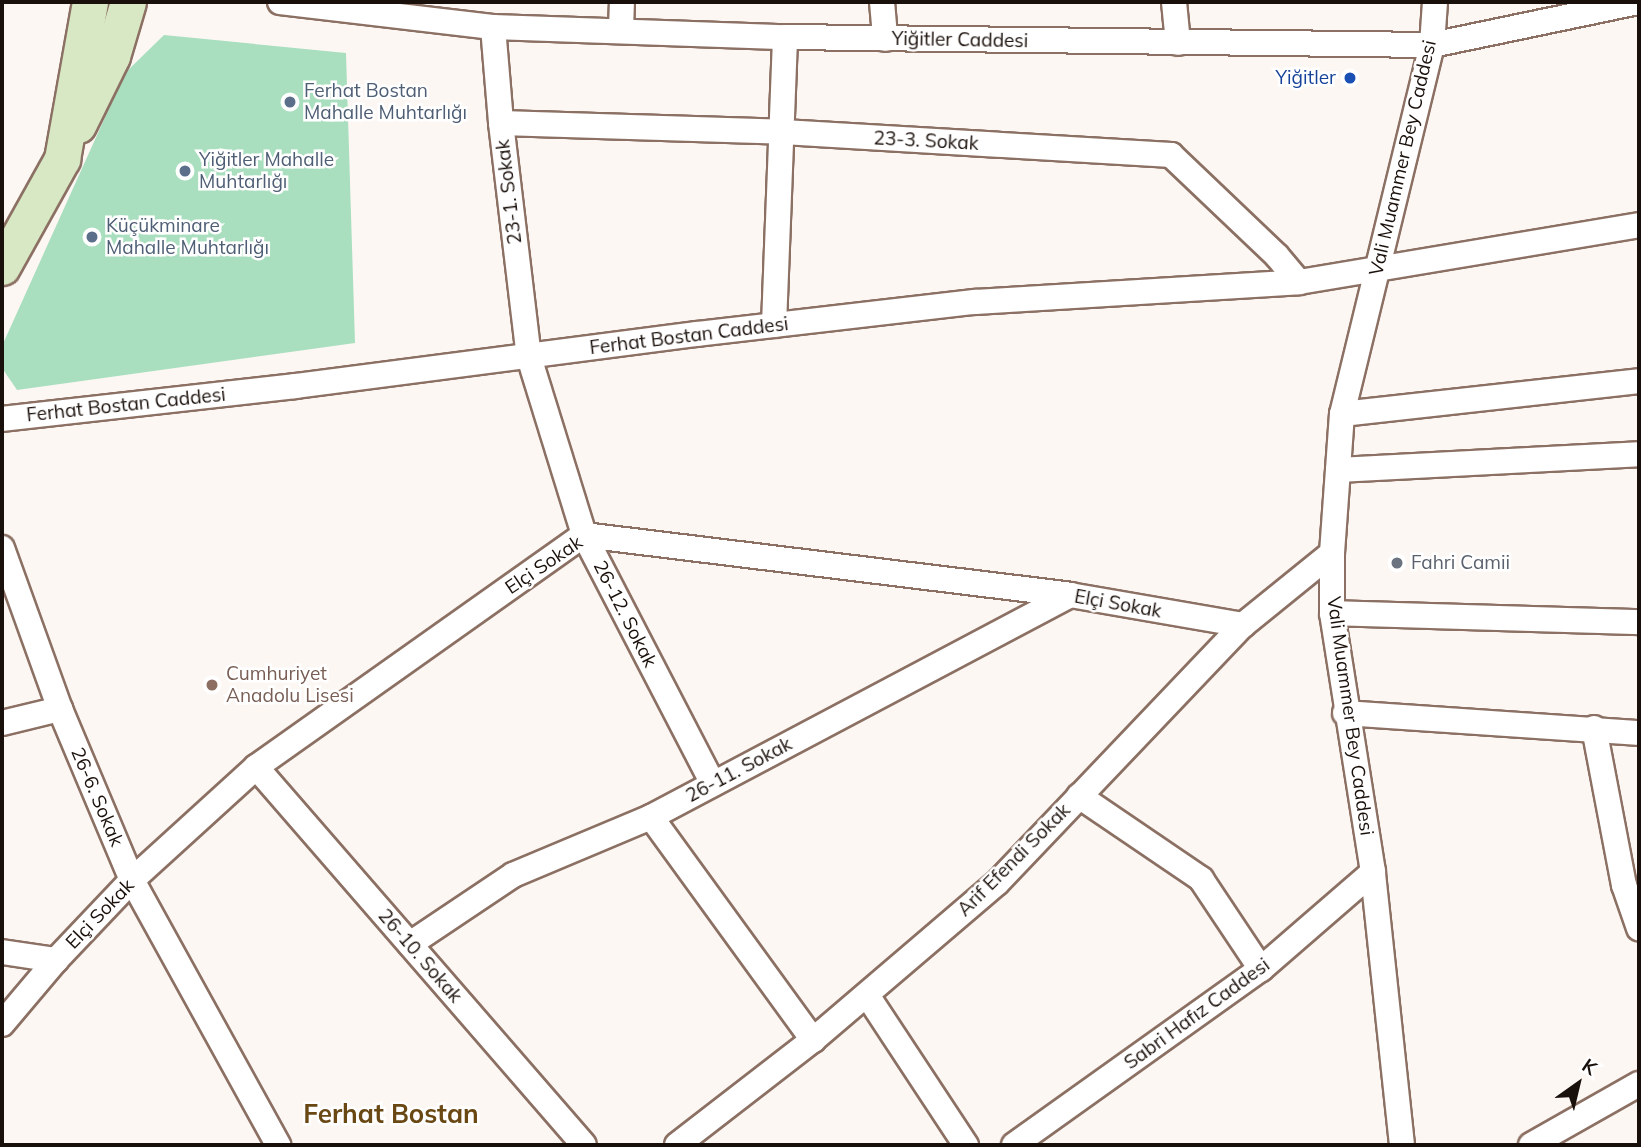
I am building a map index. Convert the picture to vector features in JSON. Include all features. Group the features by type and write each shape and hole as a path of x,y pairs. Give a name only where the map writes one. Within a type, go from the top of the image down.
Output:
{"main road":[{"path":"62,159 90,2"},
{"path":"103,2 121,2"},
{"path":"2,267 62,159 112,56 128,2"}],"street":[{"name":"Yiğitler Caddesi","path":"280,2 403,9 493,27 885,39 1432,45 1637,2"},
{"path":"621,29 622,2"},
{"path":"881,2 885,39"},
{"path":"1174,2 1178,43"},
{"name":"Vali Muammer Bey Caddesi","path":"1402,1145 1373,872 1345,713 1332,613 1332,553 1342,414 1432,45 1435,2"},
{"name":"23-1. Sokak","path":"493,27 500,123 529,357"},
{"path":"774,325 786,37"},
{"name":"23-3. Sokak","path":"500,123 783,132 1171,155 1278,256 1299,282"},
{"name":"Ferhat Bostan Caddesi","path":"2,418 975,302 1299,282 1639,225"},
{"name":"26-12. Sokak","path":"529,357 584,535 713,784"},
{"path":"1342,414 1639,381"},
{"path":"1338,470 1639,454"},
{"name":"Elçi Sokak","path":"2,1024 56,960 132,880 256,767 584,535 1070,595 1243,625"},
{"name":"26-6. Sokak","path":"2,548 60,709 132,880 274,1144"},
{"name":"Arif Efendi Sokak","path":"677,1145 813,1040 997,883 1243,625 1332,553"},
{"name":"26-11. Sokak","path":"410,944 513,875 651,817 1070,595"},
{"path":"1332,613 1639,622"},
{"path":"2,723 60,709"},
{"path":"1345,713 1639,733"},
{"path":"1594,728 1624,885 1639,928"},
{"name":"26-10. Sokak","path":"256,767 584,1145"},
{"path":"1079,796 1201,879 1261,969"},
{"path":"651,817 813,1040"},
{"name":"Sabri Hafız Caddesi","path":"1014,1145 1261,969 1373,872"},
{"path":"2,951 56,960"},
{"path":"867,995 966,1145"},
{"path":"1531,1145 1639,1084"}],"green space":[{"path":"164,35 346,53 355,343 17,390 2,368 2,346 125,73"}],"place":[{"name":"Yiğitler","path":"1350,78"},
{"name":"Ferhat Bostan Mahalle Muhtarlığı","path":"290,102"},
{"name":"Yiğitler Mahalle Muhtarlığı","path":"185,171"},
{"name":"Küçükminare Mahalle Muhtarlığı","path":"92,237"},
{"name":"Fahri Camii","path":"1397,563"},
{"name":"Cumhuriyet Anadolu Lisesi","path":"212,685"}],"district":[{"name":"Ferhat Bostan","path":"391,1114"}]}
